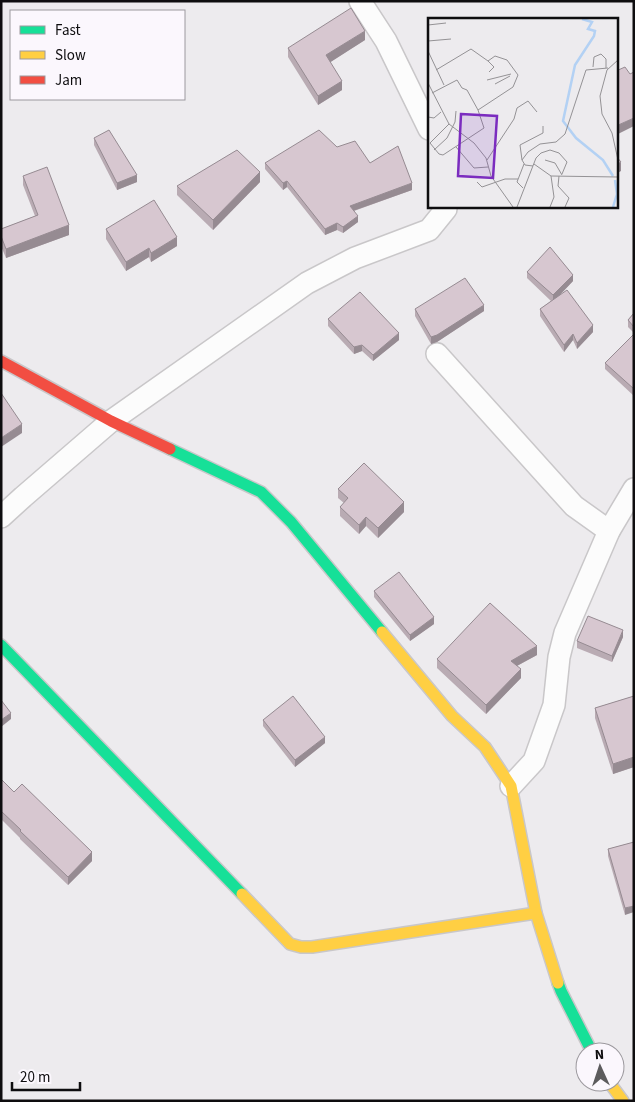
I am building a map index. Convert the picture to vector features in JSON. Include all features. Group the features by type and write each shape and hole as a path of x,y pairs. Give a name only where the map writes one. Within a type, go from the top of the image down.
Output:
{"street":[{"path":"360,1 386,41 428,127"},
{"path":"1,517 111,421 307,283 356,258 429,230 446,208"},
{"path":"436,354 574,506 609,531"},
{"path":"1,362 111,421 261,492 291,522 452,716 485,747 510,786 536,913 561,991 587,1042"},
{"path":"510,786 534,761 554,704 559,657 565,633 609,531 634,489"},
{"path":"1,645 290,944 300,947 312,947 536,913"}],"building":[{"path":"351,8 365,31 326,55 342,81 318,96 288,48"},
{"path":"625,67 630,74 634,72 634,118 618,125 618,70"},
{"path":"109,130 137,175 117,183 94,138"},
{"path":"319,130 337,147 355,141 370,163 398,146 412,183 350,206 358,216 343,227 337,223 325,229 287,181 283,183 265,163"},
{"path":"237,150 260,172 213,220 177,186"},
{"path":"47,167 69,225 6,249 1,236 1,229 38,215 23,176"},
{"path":"154,200 177,237 151,253 149,248 126,262 106,229"},
{"path":"550,247 573,275 553,295 527,272"},
{"path":"465,278 484,305 431,337 415,309"},
{"path":"567,290 593,325 577,343 573,334 564,345 540,309"},
{"path":"360,292 399,333 373,355 362,345 354,347 328,319"},
{"path":"634,313 634,327 628,320"},
{"path":"634,334 634,389 605,363"},
{"path":"1,393 22,424 1,438"},
{"path":"364,463 404,502 378,528 366,517 359,525 340,507 348,498 338,489"},
{"path":"399,572 434,617 410,635 374,591"},
{"path":"490,603 537,646 511,661 521,669 486,705 437,659"},
{"path":"588,616 623,630 612,656 577,641"},
{"path":"293,696 325,737 295,760 263,720"},
{"path":"634,696 634,757 613,764 595,708"},
{"path":"1,700 11,713 1,720"},
{"path":"1,779 14,792 22,784 92,852 68,877 1,811"},
{"path":"634,842 634,906 625,908 608,849"}],"traffic: fast":[{"path":"170,449 261,492 291,522 382,632"},
{"path":"1,645 242,894"},
{"path":"558,983 587,1042"}],"traffic: slow":[{"path":"382,632 452,716 485,747 511,786 536,913 558,983"},
{"path":"242,894 290,944 301,947 312,947 536,913"},
{"path":"616,1092 623,1101"}],"traffic: jam":[{"path":"1,361 111,421 170,449"}]}
